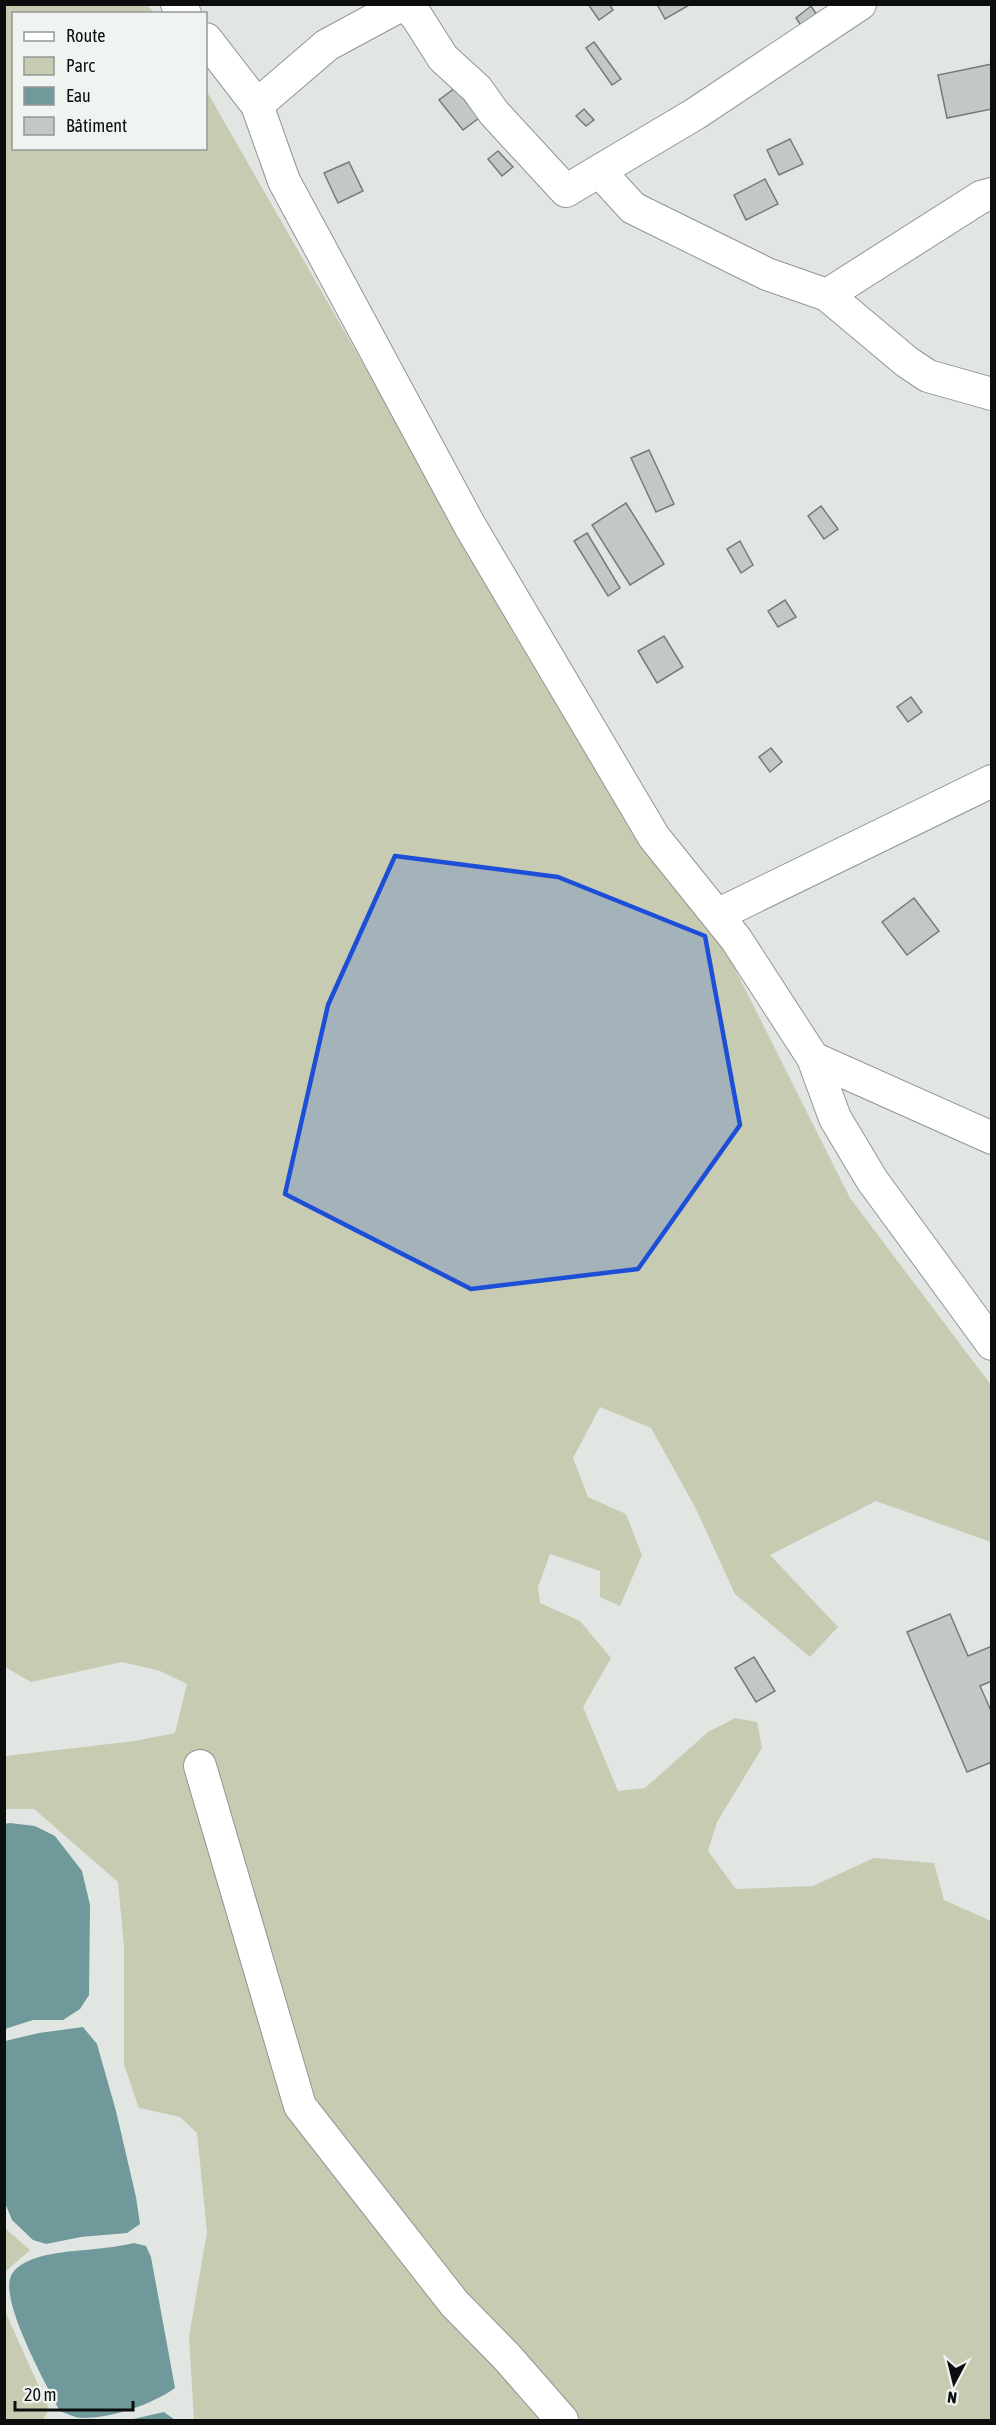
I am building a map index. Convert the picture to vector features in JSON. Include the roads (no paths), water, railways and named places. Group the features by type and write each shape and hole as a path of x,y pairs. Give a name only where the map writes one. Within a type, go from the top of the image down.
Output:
{"street":[{"path":"257,105 327,45 404,4 417,17 443,58 477,89 494,113 566,191 695,114 860,4"},
{"path":"207,40 257,105 284,181 470,526 654,837 736,939 813,1059 835,1118 872,1180 992,1344"},
{"path":"599,171 633,208 767,273 827,295 907,362 928,376 992,394"},
{"path":"827,295 981,197 992,194"},
{"path":"717,915 992,781"},
{"path":"813,1059 992,1138"},
{"path":"200,1766 300,2106 454,2303 506,2356 562,2421"}],"water":[{"path":"4,1824 35,1826 55,1836 82,1871 90,1905 89,1995 80,2009 63,2020 33,2020 5,2029"},
{"path":"83,2027 97,2044 116,2111 140,2224 127,2233 81,2237 46,2244 33,2240 12,2220 5,2203 5,2041 39,2033"},
{"path":"134,2243 146,2246 151,2257 175,2388 143,2405 106,2416 79,2418 60,2411 19,2326 10,2292 12,2274 25,2262 42,2256"},
{"path":"164,2412 175,2420 129,2420"}]}
